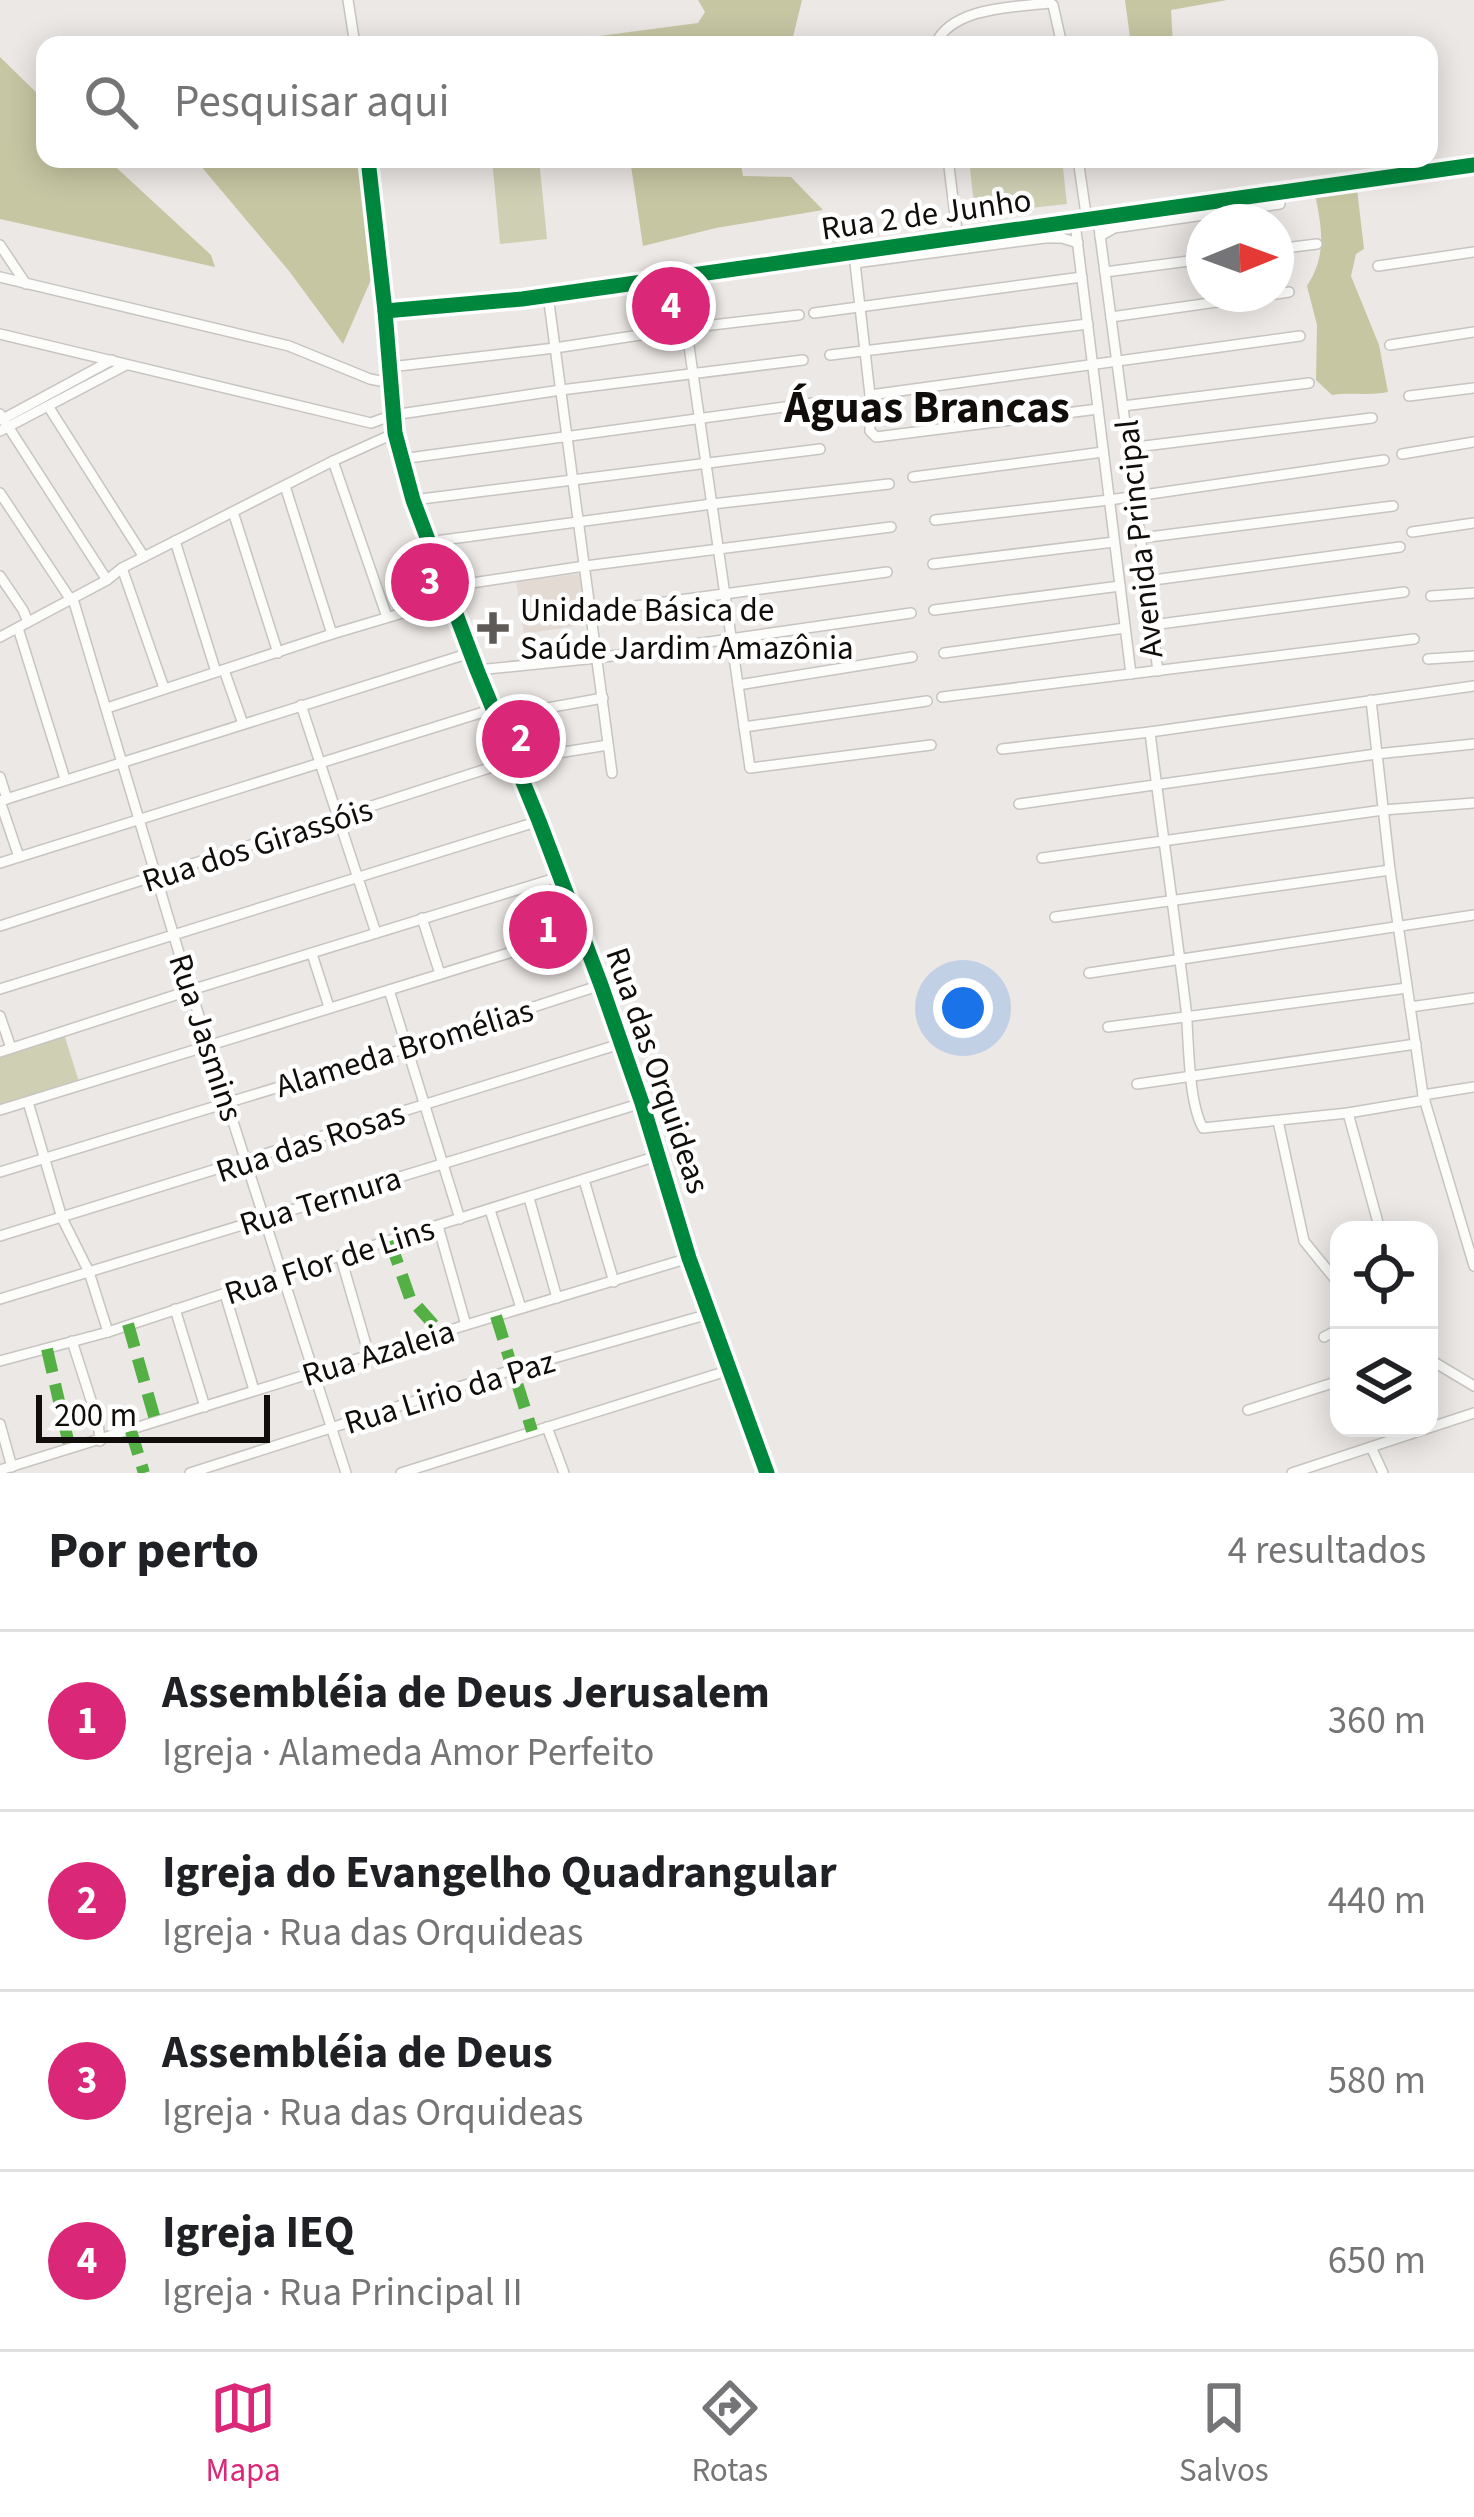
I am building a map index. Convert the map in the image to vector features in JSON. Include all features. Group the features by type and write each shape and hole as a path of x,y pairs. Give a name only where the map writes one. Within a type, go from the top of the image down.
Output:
{"street":[{"path":"348,0 354,36"},
{"path":"940,36 962,18 1046,4 1053,4 1060,36"},
{"name":"Rua 2 de Junho","path":"385,311 679,278 1474,165"},
{"name":"Rua das Orquideas","path":"369,168 395,434 413,500 601,985 689,1258 767,1473"},
{"path":"949,168 958,239"},
{"path":"1079,168 1087,221"},
{"path":"1098,409 876,437 870,431 855,263 1045,238 1078,245 1101,240 1114,228 1186,218"},
{"name":"Avenida Principal","path":"1087,221 1101,240 1158,671 1131,674 1078,245 1087,221"},
{"path":"1294,247 1317,244"},
{"path":"0,245 26,284"},
{"path":"1378,266 1474,252"},
{"path":"1105,272 1186,261"},
{"path":"0,277 289,346 391,383"},
{"path":"814,313 1082,277"},
{"path":"679,278 750,768 931,745"},
{"path":"548,295 612,773"},
{"path":"1111,317 1186,306"},
{"path":"390,367 799,315"},
{"path":"830,356 1088,324"},
{"path":"1390,345 1474,332"},
{"path":"0,334 371,423 393,415 561,390 803,360"},
{"path":"870,395 1300,336"},
{"path":"2,422 112,360"},
{"path":"2,422 48,406 126,365"},
{"path":"1123,406 1309,383"},
{"path":"1409,396 1474,388"},
{"path":"401,459 814,403"},
{"path":"48,406 144,557"},
{"path":"1129,448 1372,418"},
{"path":"2,422 107,580"},
{"path":"0,637 122,568 395,434"},
{"path":"1402,454 1474,442"},
{"path":"413,500 820,449"},
{"path":"913,477 1103,452"},
{"path":"935,520 1384,460"},
{"path":"333,461 387,617"},
{"path":"428,542 889,484"},
{"path":"285,486 332,634"},
{"name":"Rua Jasmins","path":"0,493 72,599 208,1046 346,1473"},
{"path":"1141,538 1393,506"},
{"path":"233,512 278,653"},
{"path":"1412,532 1474,524"},
{"path":"107,708 447,593 585,566 891,527"},
{"path":"176,542 243,724"},
{"path":"933,564 1114,542"},
{"path":"1146,581 1400,547"},
{"path":"122,568 164,688"},
{"path":"591,612 887,572"},
{"path":"0,576 23,610 23,625 65,779"},
{"path":"934,610 1120,586"},
{"path":"1152,625 1404,592"},
{"path":"1431,596 1474,592"},
{"path":"477,670 911,614"},
{"path":"944,653 1125,628"},
{"path":"1158,671 1414,639"},
{"path":"2,800 470,653"},
{"path":"1428,659 1474,656"},
{"path":"738,686 912,657"},
{"path":"942,697 1131,674"},
{"path":"1002,749 1474,686"},
{"path":"0,863 495,713 603,698"},
{"path":"744,728 927,700"},
{"path":"1371,700 1390,870 1424,1098 1474,1266"},
{"path":"301,706 376,933"},
{"path":"1150,732 1192,1076 1203,1128 1348,1113 1474,1087"},
{"path":"1019,804 1474,743"},
{"name":"Rua dos Girassóis","path":"0,926 514,760 608,745"},
{"path":"0,777 19,857"},
{"path":"1042,858 1384,810 1474,803"},
{"path":"0,989 538,821"},
{"path":"1055,917 1390,870"},
{"path":"0,1016 6,1050 559,877"},
{"path":"1089,973 1474,915"},
{"path":"422,918 440,974"},
{"path":"0,1110 580,932"},
{"path":"312,954 329,1007"},
{"name":"Alameda Bromélias","path":"0,1172 601,985"},
{"path":"1108,1027 1407,988"},
{"path":"389,990 460,1219"},
{"path":"1410,1007 1474,998"},
{"name":"Rua das Rosas","path":"0,1236 620,1044"},
{"path":"1137,1084 1415,1044"},
{"path":"28,1102 62,1218 88,1272 108,1332"},
{"name":"Rua Ternura","path":"0,1299 642,1103"},
{"path":"1348,1113 1378,1221"},
{"path":"1278,1121 1304,1241 1330,1273"},
{"name":"Rua Flor de Lins","path":"0,1361 108,1332 657,1156"},
{"path":"584,1180 614,1282"},
{"path":"530,1198 557,1298"},
{"path":"490,1210 521,1308"},
{"path":"437,1226 466,1324"},
{"path":"341,1258 369,1355"},
{"name":"Rua Azaleia","path":"0,1470 689,1258"},
{"path":"225,1294 254,1390"},
{"path":"175,1309 205,1407"},
{"name":"Rua Lirio da Paz","path":"190,1473 512,1370 709,1314"},
{"path":"1324,1337 1330,1334"},
{"path":"72,1341 100,1441"},
{"path":"1438,1364 1474,1386"},
{"path":"401,1473 730,1370"},
{"path":"1248,1410 1330,1384"},
{"path":"1292,1473 1474,1414"},
{"path":"0,1424 12,1467"},
{"path":"547,1427 564,1473"},
{"path":"1371,1447 1383,1473"}],"shaded area":[{"path":"580,574 587,624 524,634 516,581"}],"green space":[{"path":"698,0 802,0 793,36 599,36 698,23 705,12"},
{"path":"1125,0 1227,0 1171,10 1172,36 1130,36"},
{"path":"0,57 36,92 36,168 117,168 211,255 215,267 0,219"},
{"path":"203,168 360,168 373,275 343,344"},
{"path":"493,168 540,168 547,239 500,244"},
{"path":"631,168 742,168 743,176 791,177 823,210 716,228 643,246"},
{"path":"970,168 1063,168 1067,204 975,214"},
{"path":"1357,189 1364,249 1356,254 1351,276 1379,345 1388,392 1332,395 1316,380 1317,325 1307,286 1318,263 1321,241 1315,194"},
{"path":"64,1034 79,1082 0,1108 0,1054"}],"marked path":[{"path":"390,1241 410,1298 441,1333"},
{"path":"496,1316 532,1431"},
{"path":"128,1324 156,1423"},
{"path":"47,1349 70,1449"},
{"path":"131,1431 144,1473"}],"cycle path":[{"path":"385,311 522,299 1474,165"},
{"path":"369,168 395,433 413,500 601,985 689,1258 767,1473"}],"place":[{"name":"Igreja IEQ","path":"671,306"},
{"name":"Assembléia de Deus","path":"430,582"},
{"name":"Unidade Básica de Saúde Jardim Amazônia","path":"493,628"},
{"name":"Igreja do Evangelho Quadrangular","path":"521,739"},
{"name":"Assembléia de Deus Jerusalem","path":"548,930"}],"district":[{"name":"Águas Brancas","path":"927,406"}]}
